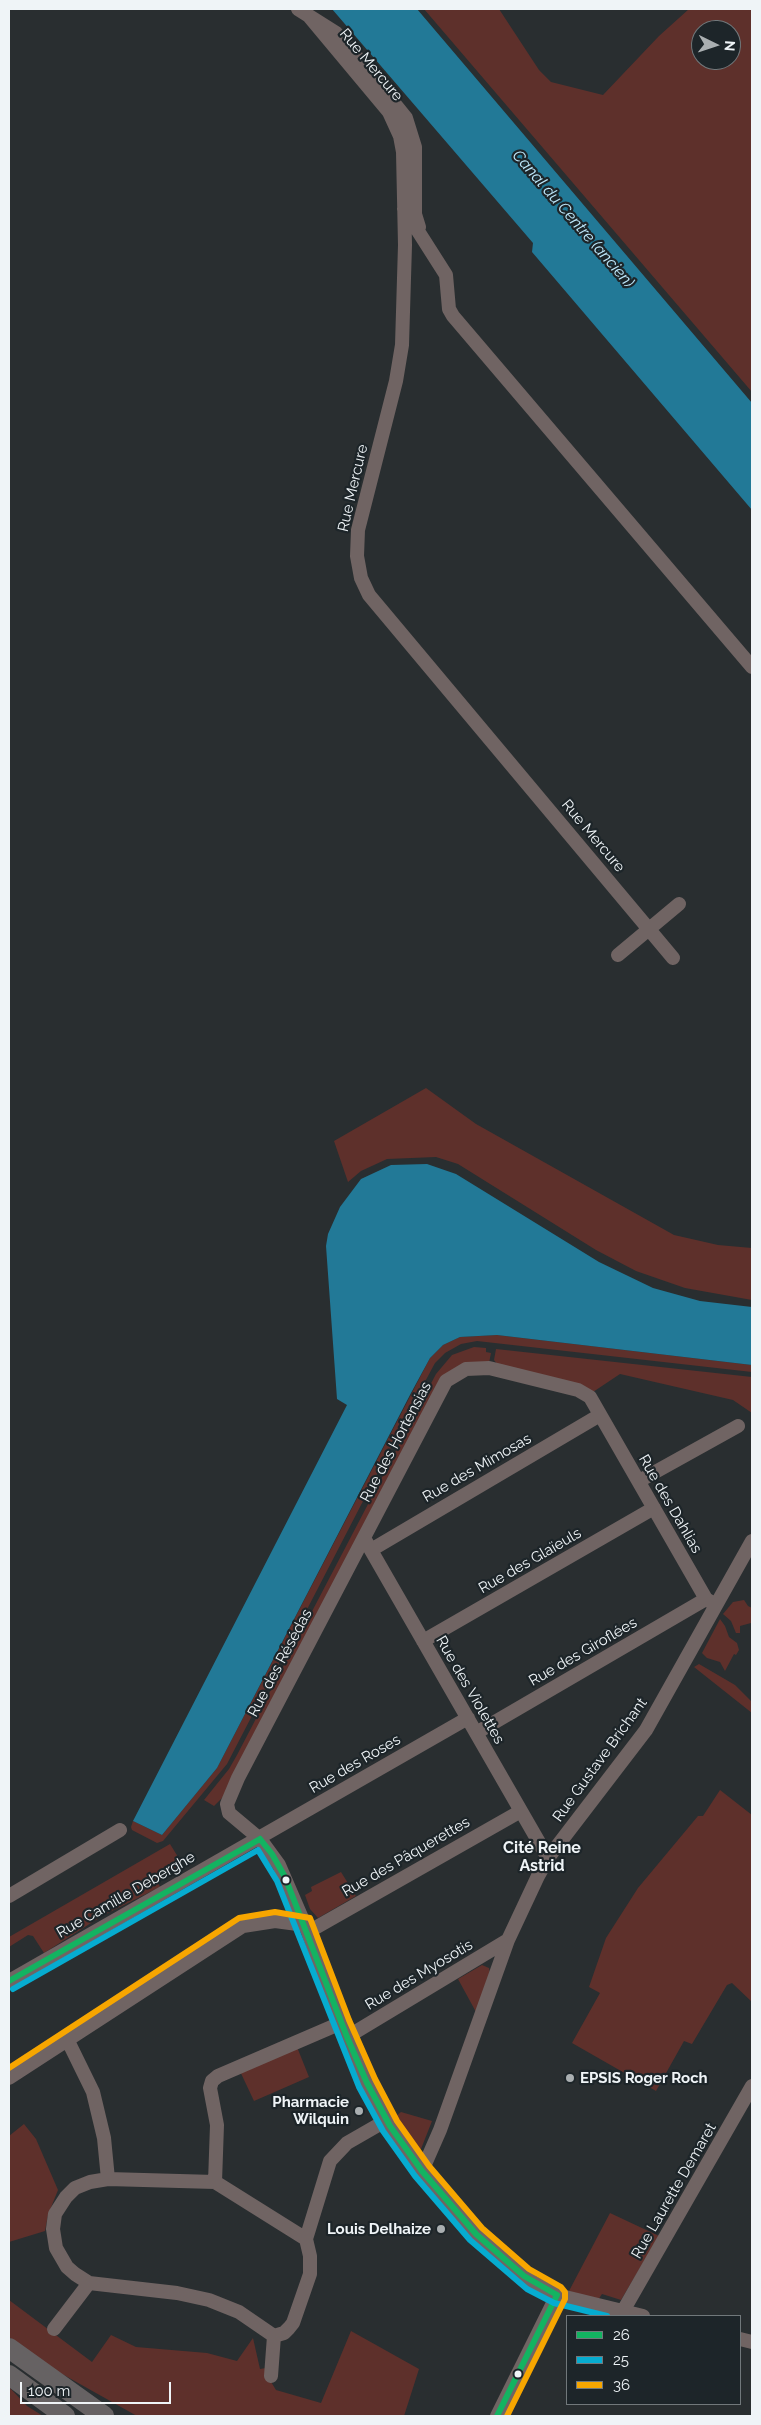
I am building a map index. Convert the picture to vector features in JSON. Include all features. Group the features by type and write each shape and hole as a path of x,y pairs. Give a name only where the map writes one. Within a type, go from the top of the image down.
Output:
{"highway":[{"path":"9,2348 104,2416"},
{"path":"9,2375 65,2416"}],"street":[{"name":"Rue Mercure","path":"303,12 389,112 396,125 404,152 405,244 402,345 396,381 358,530 357,556 361,578 369,595 673,958"},
{"name":"Rue Mercure","path":"303,12 336,33 406,118 415,147 415,214 417,224 429,247"},
{"path":"404,209 446,275 450,309 453,316 752,667"},
{"path":"618,955 679,904"},
{"name":"Rue des Hortensias","path":"368,1544 446,1381 466,1369 489,1368 578,1390 590,1397 600,1415"},
{"name":"Rue des Dahlias","path":"600,1415 711,1602"},
{"name":"Rue des Mimosas","path":"368,1544 600,1415"},
{"path":"639,1481 738,1426"},
{"name":"Rue des Glaïeuls","path":"423,1641 654,1508"},
{"name":"Rue Gustave Brichant","path":"422,2171 443,2124 508,1940 548,1858 646,1730 711,1602 752,1541"},
{"name":"Rue des Violettes","path":"368,1544 548,1858"},
{"name":"Rue des Résédas","path":"260,1839 229,1813 227,1804 238,1778 368,1544"},
{"name":"Rue des Giroflées","path":"476,1733 711,1602"},
{"name":"Rue des Roses","path":"260,1839 468,1718"},
{"name":"Rue des Pâquerettes","path":"306,1929 521,1811"},
{"path":"9,1896 120,1830"},
{"path":"260,1839 279,1865 367,2084 387,2120 422,2171 476,2234 524,2276 557,2295 640,2315"},
{"name":"Rue Camille Deberghe","path":"9,1981 260,1839"},
{"path":"9,2078 244,1926 275,1921 306,1929"},
{"name":"Rue des Myosotis","path":"347,2037 508,1940"},
{"path":"215,2182 217,2125 210,2088 212,2081 218,2076 341,2023"},
{"path":"68,2041 92,2092 104,2138 108,2179"},
{"name":"Rue Laurette Demaret","path":"623,2311 752,2086"},
{"path":"306,2238 215,2182 108,2179 90,2182 75,2188 66,2197 55,2214 53,2229 56,2248 67,2267 89,2283 177,2293 209,2300 239,2312 274,2336 284,2334 293,2323 310,2274 310,2256 306,2238 330,2161 347,2143 387,2120"},
{"path":"54,2329 89,2283"},
{"path":"497,2416 557,2295"},
{"path":"272,2376 274,2336"}],"shaded area":[{"path":"424,9 499,9 539,70 551,82 603,95 659,36 689,9 752,9 752,392"},
{"path":"426,1088 476,1124 674,1235 718,1245 752,1248 752,1300 685,1288 636,1271 596,1250 458,1164 436,1157 387,1159 361,1171 348,1182 334,1141"},
{"path":"497,1335 752,1365 752,1372 477,1341 461,1344 445,1353 435,1363 420,1391 227,1764 163,1841 157,1843 132,1830 133,1821 162,1835 217,1768 430,1358 443,1345 460,1337"},
{"path":"474,1347 486,1348 486,1352 491,1353 489,1363 451,1371 223,1797 214,1806 204,1800 229,1769 237,1755 436,1374 452,1355"},
{"path":"496,1349 752,1377 752,1413 733,1400 620,1374 593,1392 497,1364 494,1360"},
{"path":"744,1600 752,1608 752,1620 751,1623 740,1626 740,1633 736,1633 731,1621 723,1614 733,1602"},
{"path":"720,1619 729,1637 737,1643 739,1650 736,1655 734,1654 725,1671 720,1662 707,1658 702,1653"},
{"path":"699,1664 735,1685 752,1702 752,1713 694,1667"},
{"path":"720,1790 752,1815 752,2002 732,1983 727,1985 692,2044 684,2041 656,2091 572,2043 600,1993 589,1987 606,1938 638,1888 698,1816 703,1816"},
{"path":"170,1844 183,1865 156,1878 160,1887 102,1916 44,1953 33,1936 28,1935 9,1947 9,1937"},
{"path":"341,1872 356,1896 318,1918 310,1909 305,1895 312,1891 311,1887"},
{"path":"482,1965 489,1968 490,1974 476,2012 458,1979"},
{"path":"295,2042 309,2077 254,2101 238,2067"},
{"path":"401,2112 432,2121 421,2149 415,2148 396,2116"},
{"path":"24,2124 36,2139 58,2190 48,2215 45,2231 9,2242 9,2136"},
{"path":"610,2213 659,2236 621,2300 602,2294 598,2300 569,2291"},
{"path":"9,2300 92,2362 111,2335 136,2347 207,2353 237,2361 253,2338 260,2369 266,2368 268,2377 276,2390 321,2403 351,2331 419,2369 404,2416 137,2416 46,2365 9,2337"},
{"path":"9,2387 27,2406 43,2416 9,2416"}],"water":[{"name":"Canal du Centre (ancien)","path":"332,9 417,9 752,403 752,510 532,252 533,243"},
{"path":"427,1164 456,1174 599,1262 653,1288 700,1301 752,1307 752,1365 497,1335 460,1337 443,1345 430,1358 411,1393 217,1768 162,1835 133,1821 347,1405 337,1399 326,1246 328,1234 340,1207 361,1179 391,1165"}],"transit line":[{"name":"26","path":"260,1839 272,1854 285,1877 347,2037 367,2083 390,2126 422,2171 476,2234 524,2276 557,2295"},
{"name":"26","path":"9,1981 260,1839"},
{"name":"25","path":"13,1989 258,1850 277,1881 359,2087 383,2131 415,2176 470,2240 527,2289 554,2303 603,2315"},
{"name":"36","path":"9,2068 239,1918 275,1912 310,1918 349,2020 375,2079 397,2121 429,2166 482,2228 529,2269 561,2287 565,2292 565,2299 507,2416"},
{"name":"26","path":"497,2416 557,2295"}],"place":[{"name":"EPSIS Roger Roch","path":"570,2078"},
{"name":"Pharmacie Wilquin","path":"359,2111"},
{"name":"Louis Delhaize","path":"441,2229"}],"district":[{"name":"Cité Reine Astrid","path":"542,1857"}]}
